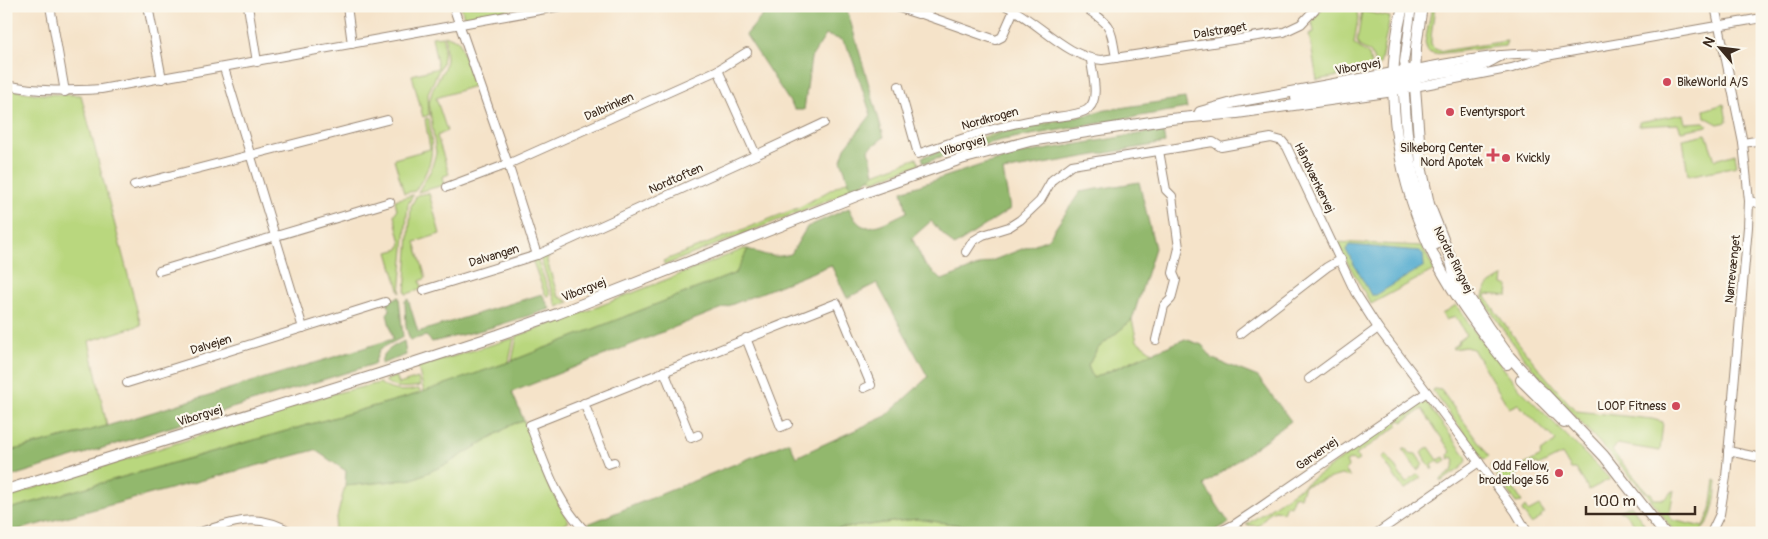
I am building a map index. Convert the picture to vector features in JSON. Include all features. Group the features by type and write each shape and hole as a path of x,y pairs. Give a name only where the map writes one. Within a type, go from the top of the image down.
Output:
{"main road":[{"name":"Nordre Ringvej","path":"1403,6 1396,50 1405,80 1406,129 1412,170 1422,208 1444,262 1509,356 1594,446 1664,533"},
{"name":"Nordre Ringvej","path":"1422,6 1416,47 1394,108 1404,173 1415,209 1428,241 1458,298 1489,342 1530,390 1601,460 1614,469"},
{"path":"1405,80 1481,66 1500,56"},
{"name":"Viborgvej","path":"6,490 498,335 869,191 961,158 1030,141 1170,119 1252,111 1405,80"},
{"name":"Viborgvej","path":"1170,119 1236,102 1405,80"}],"street":[{"path":"50,6 65,92"},
{"path":"148,6 162,79"},
{"path":"248,6 257,62"},
{"path":"347,6 352,44"},
{"name":"Dalvangen","path":"424,290 537,255 454,6"},
{"path":"6,85 65,92 101,89 562,6"},
{"path":"893,6 996,40 1002,37 1010,8 1076,53 1090,60"},
{"path":"1083,6 1105,21 1111,29 1116,58"},
{"name":"Dalstrøget","path":"1090,60 1116,58 1284,32 1301,24 1318,6"},
{"path":"1405,80 1405,54 1412,6"},
{"name":"Nørrevænget","path":"1710,533 1720,514 1728,451 1749,201 1743,143 1715,6"},
{"name":"Viborgvej","path":"1405,80 1512,68 1552,55 1762,18"},
{"name":"Dalbrinken","path":"508,164 718,70 747,52"},
{"name":"Viborgvej","path":"1500,56 1529,53 1552,55"},
{"name":"Nordkrogen","path":"899,86 918,154 983,131 1084,112 1093,103 1095,97 1090,60"},
{"path":"224,68 303,328"},
{"path":"718,70 756,155"},
{"path":"134,185 387,120"},
{"name":"Nordtoften","path":"537,255 824,122"},
{"name":"Håndværkervej","path":"966,252 973,241 982,235 1009,227 1020,220 1040,201 1052,180 1060,172 1072,165 1213,142 1221,147 1271,138 1279,139 1287,147 1355,292 1378,328 1515,511 1528,533"},
{"path":"1743,143 1762,140"},
{"path":"1156,340 1164,306 1170,299 1176,280 1173,273 1179,248 1172,196 1166,190 1159,151"},
{"path":"447,187 508,164"},
{"path":"1749,201 1762,204"},
{"path":"159,272 390,202"},
{"path":"1240,334 1327,267 1341,259"},
{"name":"Dalvejen","path":"127,383 385,302"},
{"path":"587,533 560,500 530,425 838,303 871,385 864,388"},
{"path":"1309,379 1378,328"},
{"path":"746,338 781,426 788,424"},
{"path":"664,371 691,438 698,435"},
{"name":"Garvervej","path":"1217,533 1258,508 1427,392"},
{"path":"584,403 608,464 614,462"},
{"path":"1728,451 1762,458"},
{"path":"1377,533 1478,462"},
{"path":"198,533 244,520 261,520 274,523 293,533"}],"green space":[{"path":"461,6 520,6 521,7 464,17"},
{"path":"756,6 846,6 884,137 869,149 874,174 864,182 867,184 852,191 841,160 845,148 871,115 850,52 842,40 826,35 811,58 804,110 795,110 746,35 763,15"},
{"path":"1324,6 1348,6 1357,11 1358,19 1354,44 1369,55 1372,70 1317,80 1309,34 1314,32 1312,21"},
{"path":"1432,6 1435,6 1431,45 1435,49 1442,51 1507,41 1505,46 1434,54 1428,52 1425,43"},
{"path":"1362,11 1390,17 1380,65 1376,66 1371,53 1359,46 1357,42"},
{"path":"445,35 459,41 474,86 436,98 447,131 437,136 449,174 442,177 444,185 418,192 431,170 436,153 429,103 433,88 444,69 446,59"},
{"path":"443,36 444,50 442,63 428,93 429,115 423,117 412,75 438,68 432,37"},
{"path":"6,89 39,94 81,95 141,325 89,341 107,426 6,452"},
{"path":"1185,98 1187,108 1002,140 924,163 922,157 951,147 992,137 1009,130 1050,124 1100,111"},
{"path":"1724,104 1727,122 1718,124 1705,117 1704,110"},
{"path":"1683,114 1685,123 1704,122 1708,126 1681,131 1678,124 1639,126 1639,122"},
{"path":"1073,117 1050,124 1009,130 992,137 951,147 1017,126"},
{"path":"425,119 429,119 432,149 429,164 415,191 404,193 394,159 430,149"},
{"path":"1163,130 1165,143 1003,171 1010,209 954,246 931,221 912,238 925,265 942,280 1048,239 1080,192 1139,182 1155,248 1132,320 1097,349 1088,366 1093,378 1185,339 1202,345 1213,359 1258,377 1291,421 1204,485 1229,523 1210,533 991,533 982,528 917,519 803,533 599,533 588,524 789,442 796,457 886,416 928,377 877,283 847,298 831,265 512,392 524,421 513,424 447,464 413,479 345,486 346,471 315,450 6,533 6,510 414,395 509,362 736,273 748,249 764,255 791,254 807,227 849,208 861,225 871,227 907,212 902,191 981,165 1025,153"},
{"path":"1706,134 1715,160 1735,154 1737,166 1688,176 1683,139"},
{"path":"917,158 919,164 874,181 868,178 874,174"},
{"path":"848,180 852,191 665,265 663,261 800,207"},
{"path":"429,193 440,234 415,242 426,278 420,281 422,289 407,294 405,293 411,206 417,195"},
{"path":"413,195 408,204 400,293 388,252 399,249 401,243 394,215 397,210 395,200"},
{"path":"1336,242 1422,246 1434,270 1371,304"},
{"path":"748,249 736,273 512,361 517,336 587,311"},
{"path":"549,255 547,261 558,296 569,302 557,307 540,258"},
{"path":"537,259 550,295 547,296 531,261"},
{"path":"1504,276 1503,284 1509,286 1508,296 1487,294 1486,297 1529,356 1576,411 1652,419 1663,422 1660,451 1617,444 1612,451 1648,493 1651,493 1654,499 1664,499 1674,490 1669,516 1672,520 1703,527 1711,510 1715,480 1717,481 1711,516 1699,533 1675,533 1647,494 1525,359 1483,299 1487,288"},
{"path":"542,294 550,309 486,329 432,342 426,336 410,340 406,327 405,301 408,299 418,332"},
{"path":"399,297 403,337 380,349 374,364 6,478 6,452 107,426 393,339 387,314 390,310 387,301"},
{"path":"1456,305 1520,389 1610,479 1589,490 1576,469 1571,469 1562,454 1538,466 1536,463 1514,476 1516,480 1511,484 1522,502 1516,503 1490,466 1496,463 1505,475 1541,456 1540,453 1556,441 1518,404 1509,408 1473,349 1465,347 1452,348 1466,335 1455,316 1446,320 1442,314"},
{"path":"1132,320 1137,341 1152,352 1093,378 1088,366 1097,349"},
{"path":"514,338 509,362 424,392 418,367"},
{"path":"404,341 406,355 381,364 383,356 392,347"},
{"path":"396,376 399,384 418,378 420,386 397,387 385,381"},
{"path":"380,383 394,390 419,389 421,393 6,510 6,497 332,394"},
{"path":"1434,389 1441,390 1489,456 1486,459 1484,460 1433,391"},
{"path":"1425,401 1466,456 1467,461 1461,468 1442,481 1440,480 1452,471 1455,461 1453,457 1449,459 1448,455 1451,452 1422,409 1403,422 1401,420 1397,423 1399,425 1356,455 1359,460 1355,462 1352,459 1346,462 1348,467 1345,470 1350,477 1341,475 1304,486 1300,497 1294,496 1290,506 1286,505 1283,512 1275,510 1269,513 1258,526 1246,525"},
{"path":"524,421 550,487 569,522 539,533 333,533 345,486 413,479 447,464 513,424"},
{"path":"1429,447 1438,460 1444,457 1446,461 1441,464 1437,461 1432,465 1434,469 1432,469 1421,453"},
{"path":"1402,449 1416,454 1423,465 1417,470"},
{"path":"1386,454 1406,483 1418,474 1421,478 1404,490 1382,458"},
{"path":"1631,505 1650,533 1639,533 1628,516 1619,511"},
{"path":"1539,506 1544,513 1541,515 1541,518 1531,524 1522,511 1525,507 1528,512"},
{"path":"917,519 983,528 991,533 803,533"}],"water":[{"path":"1349,245 1420,251 1423,254 1424,266 1376,295 1371,295 1346,250"}],"place":[{"name":"BikeWorld A/S","path":"1667,82"},
{"name":"Eventyrsport","path":"1450,112"},
{"name":"Silkeborg Center Nord Apotek","path":"1493,155"},
{"name":"Kvickly","path":"1506,158"},
{"name":"LOOP Fitness","path":"1676,406"},
{"name":"Odd Fellow, broderloge 56","path":"1559,473"}]}
